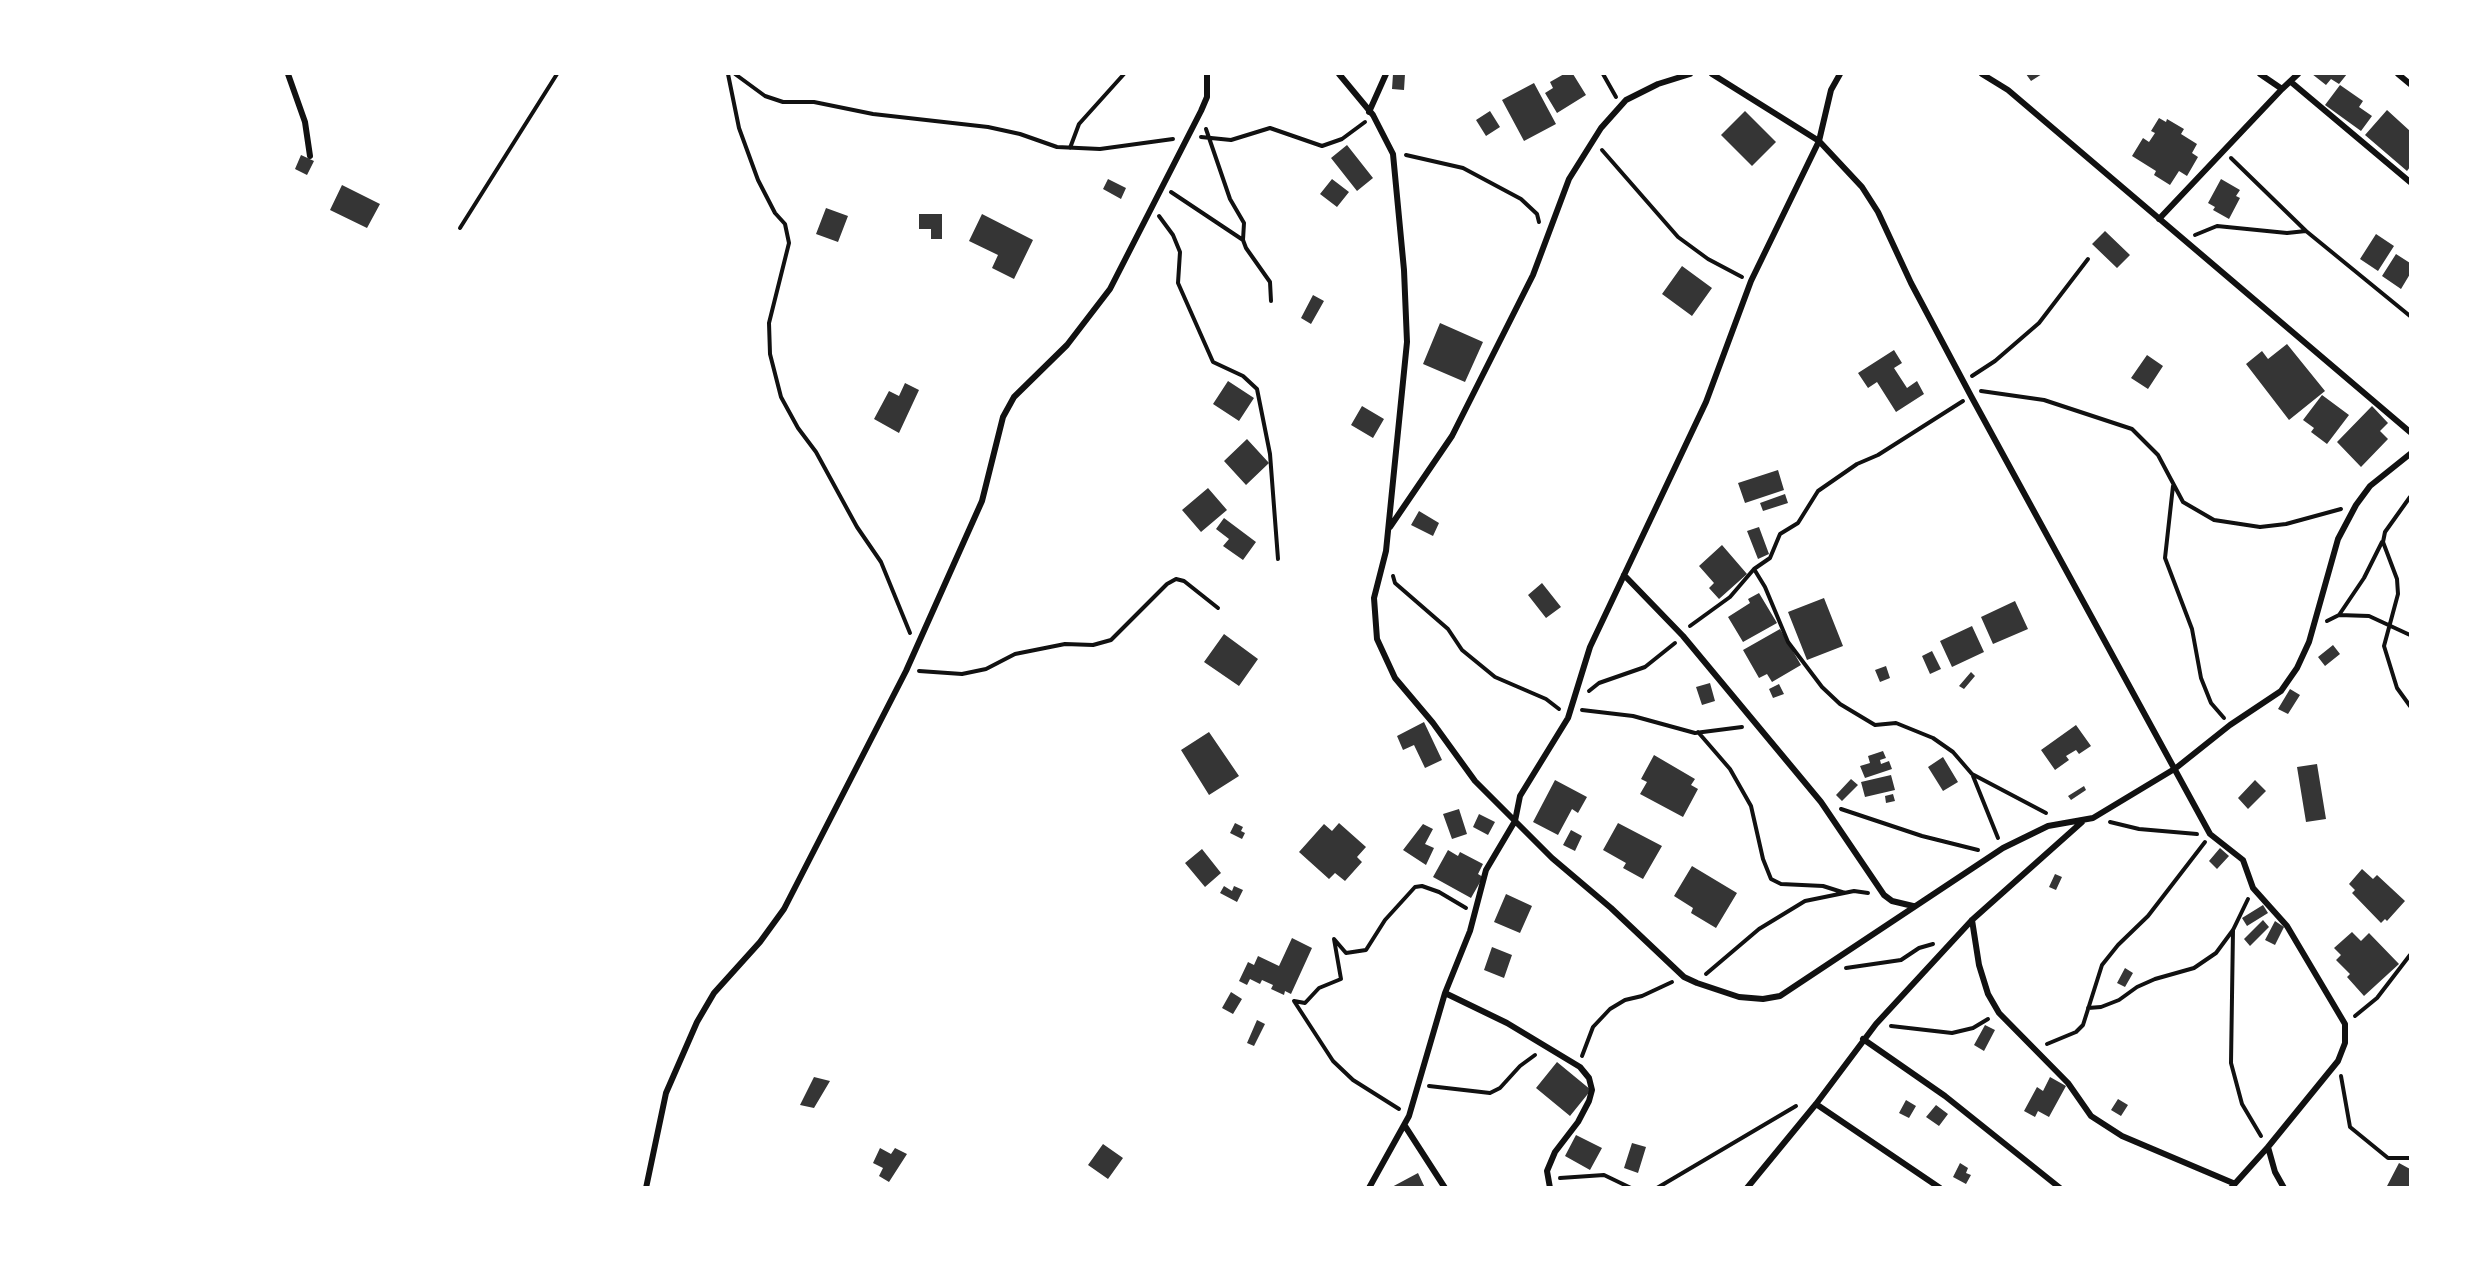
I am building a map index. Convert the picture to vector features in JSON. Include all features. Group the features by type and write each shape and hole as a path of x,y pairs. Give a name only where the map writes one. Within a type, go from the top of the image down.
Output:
{"street":[{"path":"288,74 305,122 310,156"},
{"path":"646,1188 666,1093 698,1022 714,993 760,942 784,909 906,670 982,501 997,435 1014,397 1067,345 1110,289 1201,111 1207,97 1207,74"},
{"path":"1339,74 1371,114 1393,154 1404,270 1407,342 1386,551 1374,598 1377,639 1395,678 1433,723 1475,781 1515,821 1684,977 1697,983 1739,997 1763,999 1780,996 2003,848 2048,826 2093,818 2176,768 2230,725 2281,691 2297,668 2308,642 2338,539 2356,505 2370,486 2410,454"},
{"path":"1371,114 1386,74"},
{"path":"1388,529 1452,436 1533,276 1569,179 1591,144 1626,100 1658,84 1690,74"},
{"path":"1712,74 1819,141 1862,186 1878,212 1911,283 1969,393 2176,768 2210,834 2243,860 2253,888 2287,926 2345,1024 2345,1043 2338,1061 2268,1147 2232,1185 2122,1136 2091,1116 2068,1083 2000,1012 1988,994 1979,965 1972,920"},
{"path":"1369,1188 1409,1116 1445,993 1474,912 1486,870 1515,821 1520,796 1568,718 1590,647 1706,402 1751,281 1819,141 1832,90 1840,74"},
{"path":"1982,74 2008,90 2410,432"},
{"path":"2260,74 2282,90"},
{"path":"2159,219 2298,74"},
{"path":"2398,74 2410,84"},
{"path":"2291,82 2410,182"},
{"path":"1624,575 1683,636 1821,802 1884,895 1892,901 1913,906"},
{"path":"1747,1188 1816,1104 1876,1024 1972,920 2083,821"},
{"path":"1445,993 1507,1023 1580,1067 1589,1078 1592,1090 1578,1122 1555,1152 1547,1171 1550,1188"},
{"path":"1863,1039 1945,1096 2060,1188"},
{"path":"1816,1104 1940,1188"},
{"path":"1405,1126 1445,1188"},
{"path":"2268,1147 2275,1172 2284,1188"}],"path":[{"path":"460,228 557,74"},
{"path":"728,74 739,128 758,180 775,213 785,224 789,243 769,323 770,354 781,397 798,428 826,469 857,528 881,562 915,647"},
{"path":"735,74 765,96 783,102 814,102 873,114 988,127 1070,148 1100,149 1188,137"},
{"path":"1070,148 1079,124 1124,74"},
{"path":"1603,74 1621,106"},
{"path":"1201,111 1208,138 1230,199 1244,223 1243,240"},
{"path":"1208,138 1231,140 1270,128 1322,146 1342,139 1371,114"},
{"path":"1591,144 1600,148 1678,237 1708,259 1751,281"},
{"path":"2224,152 2306,231 2410,316"},
{"path":"1393,154 1418,156 1463,168 1521,199 1537,214 1545,244"},
{"path":"1162,186 1243,240 1270,282 1271,301"},
{"path":"1151,206 1173,235 1180,252 1178,283 1214,362 1243,376 1257,389 1270,454 1278,559"},
{"path":"2183,240 2217,226 2287,233 2306,231"},
{"path":"1963,381 1995,361 2039,323 2088,259"},
{"path":"1573,706 1599,683 1645,667 1662,656 1692,624 1730,597 1754,569 1770,558 1780,534 1798,524 1818,491 1857,464 1878,455 1969,393 2010,393 2044,400 2132,429 2158,454 2183,502 2214,520 2260,526 2286,524 2356,505"},
{"path":"2173,484 2165,558 2192,629 2194,649 2211,702 2230,725"},
{"path":"2339,615 2364,578 2383,542 2385,532 2410,497"},
{"path":"2383,542 2397,579 2398,594 2384,646 2397,688 2410,706"},
{"path":"1386,551 1395,583 1448,628 1462,650 1495,677 1546,699 1568,718"},
{"path":"1754,569 1765,587 1788,642 1822,687 1840,704 1875,725 1896,723 1933,738 1953,752 1972,774 2003,848 1982,851 1956,845 1821,802"},
{"path":"906,670 962,674 986,669 1015,654 1065,644 1093,645 1111,640 1176,579 1184,581 1218,608"},
{"path":"2308,642 2328,620 2339,615 2369,616 2410,635"},
{"path":"1573,706 1633,716 1698,732 1756,725"},
{"path":"1698,732 1730,769 1751,806 1763,859 1771,879 1781,884 1822,886 1845,893 1884,895"},
{"path":"1972,774 2035,809 2069,823"},
{"path":"2093,818 2139,829 2210,834"},
{"path":"2036,1049 2076,1032 2083,1025 2102,965 2118,945 2148,916 2210,834"},
{"path":"1409,1116 1353,1080 1333,1061 1294,1001 1305,1003 1319,988 1341,979 1334,939 1346,953 1366,950 1385,920 1415,887 1422,886 1439,892 1474,912"},
{"path":"2088,1008 2101,1007 2119,1000 2137,987 2155,979 2194,968 2216,952 2233,930 2253,888"},
{"path":"1697,983 1724,957 1785,912 1805,901 1845,893"},
{"path":"2233,930 2231,1063 2242,1104 2268,1147"},
{"path":"1819,971 1901,960 1920,948 1957,938"},
{"path":"2345,1024 2378,998 2410,955"},
{"path":"1580,1067 1593,1027 1610,1008 1684,977"},
{"path":"1876,1024 1952,1033 1973,1028 2000,1012"},
{"path":"1420,1084 1490,1093 1500,1088 1533,1056 1550,1049"},
{"path":"2338,1061 2350,1127 2388,1158 2410,1158"},
{"path":"1657,1188 1799,1105"},
{"path":"1549,1177 1575,1179 1604,1175 1631,1188"}],"building":[{"path":"1393,74 1405,74 1404,90 1392,89"},
{"path":"1564,74 1573,74 1586,95 1557,113 1545,93 1553,88 1550,82"},
{"path":"2026,74 2042,74 2031,81"},
{"path":"2312,74 2347,74 2339,84 2331,79 2326,85"},
{"path":"1534,83 1556,124 1524,141 1502,100"},
{"path":"2340,85 2363,101 2359,107 2372,116 2361,131 2325,105"},
{"path":"2387,110 2410,131 2410,167 2407,171 2365,135"},
{"path":"1490,111 1500,127 1486,136 1476,120"},
{"path":"1745,111 1776,142 1752,166 1721,135"},
{"path":"2159,118 2166,122 2167,119 2184,129 2181,134 2197,144 2192,153 2198,157 2187,176 2179,171 2170,185 2154,175 2156,171 2132,156 2143,138 2149,142 2155,133 2151,131"},
{"path":"1347,145 1373,178 1357,191 1331,158"},
{"path":"301,155 314,161 307,175 295,169"},
{"path":"1108,179 1126,188 1121,199 1103,189"},
{"path":"1332,179 1349,192 1337,207 1320,194"},
{"path":"2221,179 2240,190 2236,196 2240,198 2229,219 2213,210 2215,207 2208,203"},
{"path":"342,185 380,204 367,228 330,210"},
{"path":"826,208 848,216 838,242 816,234"},
{"path":"919,214 942,214 942,239 931,239 931,229 919,229"},
{"path":"982,214 1033,240 1014,279 992,268 998,255 969,241"},
{"path":"2105,231 2130,255 2117,268 2092,244"},
{"path":"2376,234 2394,246 2378,271 2360,259"},
{"path":"2396,254 2410,263 2410,274 2401,289 2382,276"},
{"path":"1682,266 1712,288 1692,316 1662,294"},
{"path":"1313,295 1324,301 1311,324 1301,318"},
{"path":"1440,323 1483,342 1465,382 1423,364"},
{"path":"2287,344 2325,391 2289,420 2246,364 2262,351 2268,359"},
{"path":"1894,350 1902,363 1894,368 1907,388 1917,381 1924,394 1896,412 1877,382 1868,388 1858,373"},
{"path":"2147,355 2163,366 2148,389 2131,378"},
{"path":"1228,381 1254,398 1239,421 1213,404"},
{"path":"905,383 919,390 899,433 874,419 889,391 899,396"},
{"path":"2322,395 2349,415 2327,444 2311,432 2314,428 2303,420"},
{"path":"1362,406 1384,419 1373,438 1351,425"},
{"path":"2372,406 2388,423 2380,431 2388,439 2361,467 2337,442"},
{"path":"1247,439 1269,463 1246,485 1224,461"},
{"path":"1778,470 1784,490 1745,503 1738,483"},
{"path":"1208,488 1227,510 1201,532 1182,510"},
{"path":"1785,494 1788,503 1763,511 1760,503"},
{"path":"1419,511 1439,523 1433,536 1411,525"},
{"path":"1224,518 1256,542 1243,560 1223,546 1229,539 1216,529"},
{"path":"1759,527 1769,554 1758,559 1747,531"},
{"path":"1722,545 1747,574 1719,599 1709,588 1714,583 1699,566"},
{"path":"1542,583 1561,607 1546,618 1528,595"},
{"path":"1759,593 1777,623 1743,642 1728,617 1750,603 1748,599"},
{"path":"1824,598 1843,646 1807,660 1788,612"},
{"path":"2015,601 2028,629 1993,644 1981,617"},
{"path":"1972,626 1984,652 1952,667 1940,641"},
{"path":"1780,629 1801,665 1772,682 1767,674 1759,678 1743,650"},
{"path":"1224,634 1258,659 1239,686 1204,662"},
{"path":"2333,645 2340,654 2325,666 2318,657"},
{"path":"1932,651 1941,669 1930,674 1922,656"},
{"path":"1886,666 1890,678 1880,682 1875,670"},
{"path":"1971,672 1975,676 1964,689 1959,686"},
{"path":"1710,683 1715,701 1702,705 1696,687"},
{"path":"1779,684 1784,694 1773,698 1769,689"},
{"path":"2290,689 2300,695 2288,714 2278,709"},
{"path":"1424,722 1442,760 1425,768 1414,745 1403,750 1397,736"},
{"path":"2076,725 2091,746 2079,754 2076,750 2066,756 2069,760 2055,770 2041,750"},
{"path":"1209,732 1239,776 1209,795 1181,750"},
{"path":"1883,751 1886,758 1880,760 1881,764 1889,761 1892,769 1865,778 1860,766 1870,763 1868,756"},
{"path":"1654,755 1695,779 1691,785 1698,789 1683,817 1640,794 1647,782 1641,779"},
{"path":"1943,757 1958,782 1943,791 1928,767"},
{"path":"2317,764 2326,819 2306,822 2297,767"},
{"path":"1891,775 1895,790 1865,797 1861,782"},
{"path":"1851,779 1858,785 1842,801 1836,795"},
{"path":"1555,780 1587,797 1578,813 1572,809 1558,835 1533,822"},
{"path":"2255,780 2266,791 2248,809 2238,798"},
{"path":"2084,786 2086,790 2071,800 2068,796"},
{"path":"1893,794 1895,801 1886,803 1885,796"},
{"path":"1459,809 1467,834 1452,839 1443,814"},
{"path":"1479,814 1495,822 1488,835 1473,827"},
{"path":"1235,823 1243,827 1241,831 1245,833 1242,839 1230,833"},
{"path":"1339,823 1366,847 1357,857 1362,862 1345,881 1335,873 1329,879 1299,852 1324,824 1332,831"},
{"path":"1618,823 1662,846 1643,879 1623,868 1626,863 1603,850"},
{"path":"1423,824 1433,829 1425,844 1434,848 1426,865 1403,850"},
{"path":"1571,830 1582,836 1575,851 1563,845"},
{"path":"2220,848 2229,856 2217,869 2209,861"},
{"path":"1202,849 1221,873 1205,887 1185,863"},
{"path":"1448,850 1458,856 1460,852 1483,864 1478,874 1483,877 1471,898 1433,877"},
{"path":"1692,866 1737,893 1716,928 1691,913 1693,908 1674,896"},
{"path":"2362,869 2373,879 2377,875 2405,901 2387,921 2385,919 2381,923 2352,893 2355,890 2349,884"},
{"path":"2055,874 2062,877 2056,890 2049,887"},
{"path":"1224,886 1232,891 1234,886 1243,890 1237,902 1220,893"},
{"path":"1506,894 1532,906 1520,933 1494,922"},
{"path":"2263,905 2268,913 2247,926 2242,918"},
{"path":"2263,920 2269,927 2250,946 2244,939"},
{"path":"2275,921 2284,927 2275,945 2265,940"},
{"path":"2352,932 2361,941 2369,933 2399,964 2364,996 2347,977 2350,974 2336,960 2341,955 2334,948"},
{"path":"1292,938 1312,948 1291,994 1285,991 1284,995 1271,989 1273,985 1262,980 1260,984 1250,979 1247,985 1239,981 1248,962 1254,965 1258,956 1279,966"},
{"path":"1492,947 1512,955 1504,978 1484,970"},
{"path":"2125,968 2133,973 2125,987 2117,983"},
{"path":"1231,992 1242,999 1233,1014 1222,1008"},
{"path":"1257,1020 1265,1024 1254,1046 1247,1043"},
{"path":"1985,1025 1995,1030 1984,1051 1974,1045"},
{"path":"1557,1062 1591,1090 1570,1116 1536,1088"},
{"path":"814,1077 830,1081 814,1108 800,1105"},
{"path":"2050,1077 2066,1086 2049,1117 2038,1111 2035,1117 2024,1111 2037,1087 2043,1091"},
{"path":"2118,1099 2128,1105 2121,1116 2111,1110"},
{"path":"1906,1100 1916,1106 1909,1118 1899,1113"},
{"path":"1936,1105 1948,1114 1939,1126 1926,1117"},
{"path":"1576,1135 1602,1148 1590,1170 1565,1156"},
{"path":"1632,1143 1646,1147 1638,1173 1624,1168"},
{"path":"1103,1144 1123,1158 1108,1179 1088,1165"},
{"path":"880,1148 891,1154 895,1148 907,1154 889,1182 879,1176 883,1168 873,1163"},
{"path":"1960,1163 1968,1168 1966,1173 1971,1175 1966,1184 1953,1177"},
{"path":"2399,1163 2410,1169 2410,1188 2386,1188"},
{"path":"1418,1173 1425,1188 1390,1188"}]}
